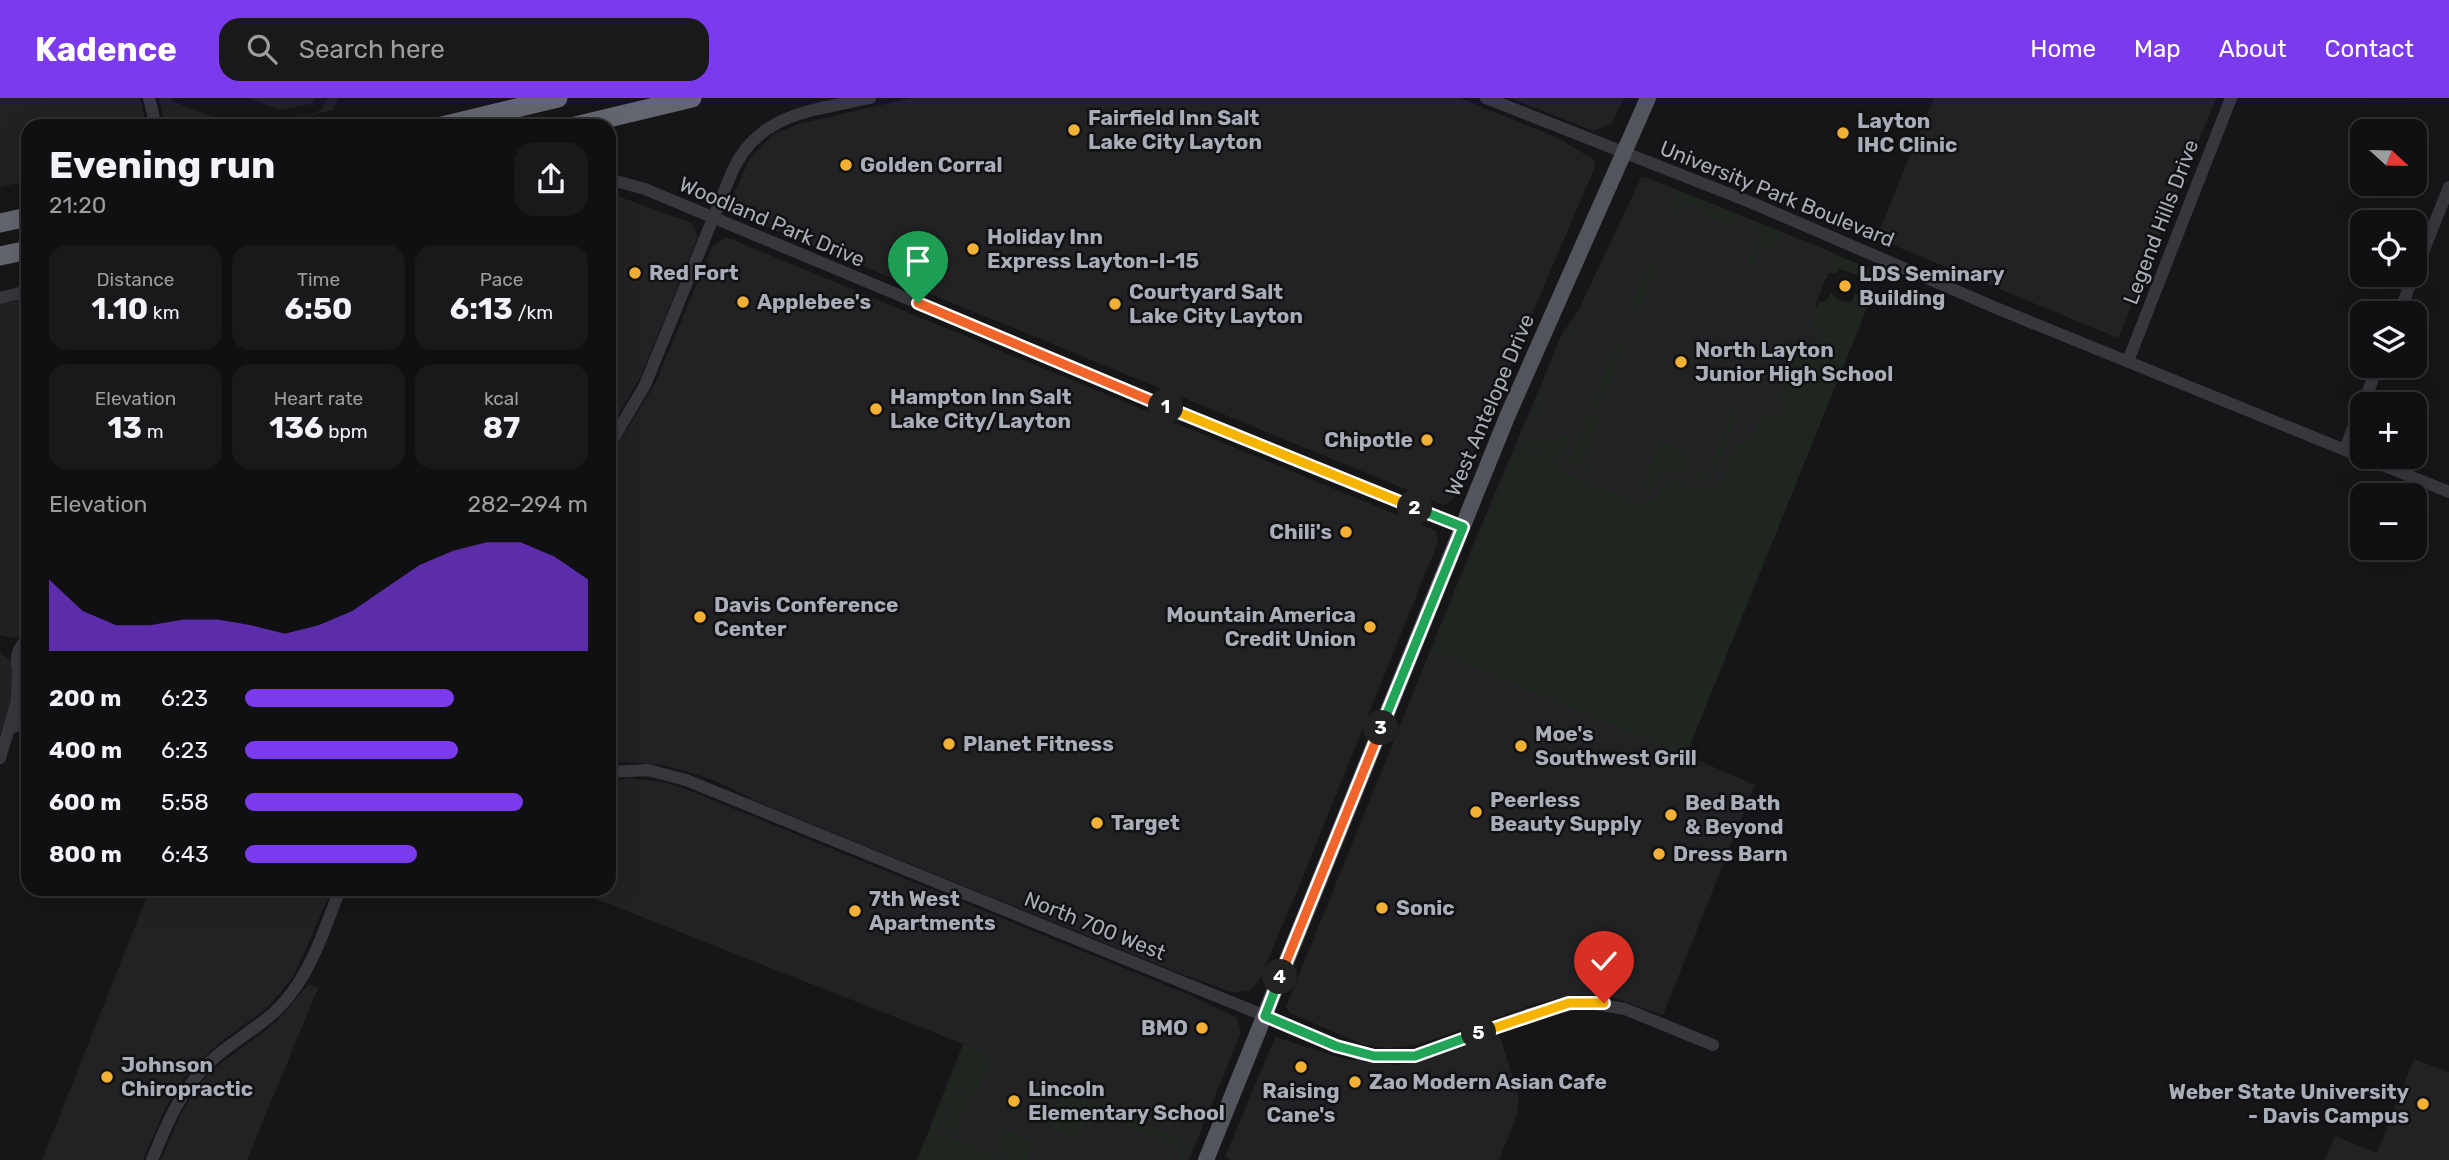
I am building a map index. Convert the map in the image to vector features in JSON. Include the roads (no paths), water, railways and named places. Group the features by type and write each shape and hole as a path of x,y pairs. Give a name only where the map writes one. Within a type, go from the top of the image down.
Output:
{"highway":[{"path":"471,119 558,98"},
{"path":"604,119 692,98"},
{"path":"0,223 21,218"},
{"path":"0,256 21,252"}],"main road":[{"name":"West Antelope Drive","path":"1206,1160 1552,313 1648,98"}],"street":[{"path":"149,98 154,119"},
{"path":"616,434 645,385 739,158 764,130 787,118 870,98"},
{"name":"University Park Boulevard","path":"1486,98 1863,249 1945,286 2350,451"},
{"name":"Legend Hills Drive","path":"2128,361 2231,98"},
{"name":"Woodland Park Drive","path":"616,181 645,189 1327,474 1463,527"},
{"path":"2427,243 2449,187"},
{"path":"0,298 21,293"},
{"path":"2345,449 2350,436"},
{"name":"University Park Boulevard","path":"2392,469 2449,492"},
{"path":"10,733 18,694 17,652 21,647"},
{"path":"18,670 21,673"},
{"path":"0,758 21,713"},
{"name":"North 700 West","path":"616,772 640,770 680,778 1361,1055 1415,1056 1529,1014 1569,1003 1604,1003 1625,1009 1713,1045"},
{"path":"152,1160 183,1094 195,1077 212,1059 276,1012 290,996 314,954 337,896"}],"place":[{"name":"Fairfield Inn Salt Lake City Layton","path":"1074,130"},
{"name":"Layton IHC Clinic","path":"1843,133"},
{"name":"Golden Corral","path":"846,165"},
{"name":"Holiday Inn Express Layton-I-15","path":"973,249"},
{"name":"Red Fort","path":"635,273"},
{"name":"LDS Seminary Building","path":"1845,286"},
{"name":"Applebee's","path":"743,302"},
{"name":"Courtyard Salt Lake City Layton","path":"1115,304"},
{"name":"North Layton Junior High School","path":"1681,362"},
{"name":"Hampton Inn Salt Lake City/Layton","path":"876,409"},
{"name":"Chipotle","path":"1427,440"},
{"name":"Chili's","path":"1346,532"},
{"name":"Davis Conference Center","path":"700,617"},
{"name":"Mountain America Credit Union","path":"1370,627"},
{"name":"Planet Fitness","path":"949,744"},
{"name":"Moe's Southwest Grill","path":"1521,746"},
{"name":"Peerless Beauty Supply","path":"1476,812"},
{"name":"Bed Bath & Beyond","path":"1671,815"},
{"name":"Target","path":"1097,823"},
{"name":"Dress Barn","path":"1659,854"},
{"name":"Sonic","path":"1382,908"},
{"name":"7th West Apartments","path":"855,911"},
{"name":"BMO","path":"1202,1028"},
{"name":"Raising Cane's","path":"1301,1067"},
{"name":"Johnson Chiropractic","path":"107,1077"},
{"name":"Zao Modern Asian Cafe","path":"1355,1082"},
{"name":"Lincoln Elementary School","path":"1014,1101"},
{"name":"Weber State University - Davis Campus","path":"2423,1104"}]}
